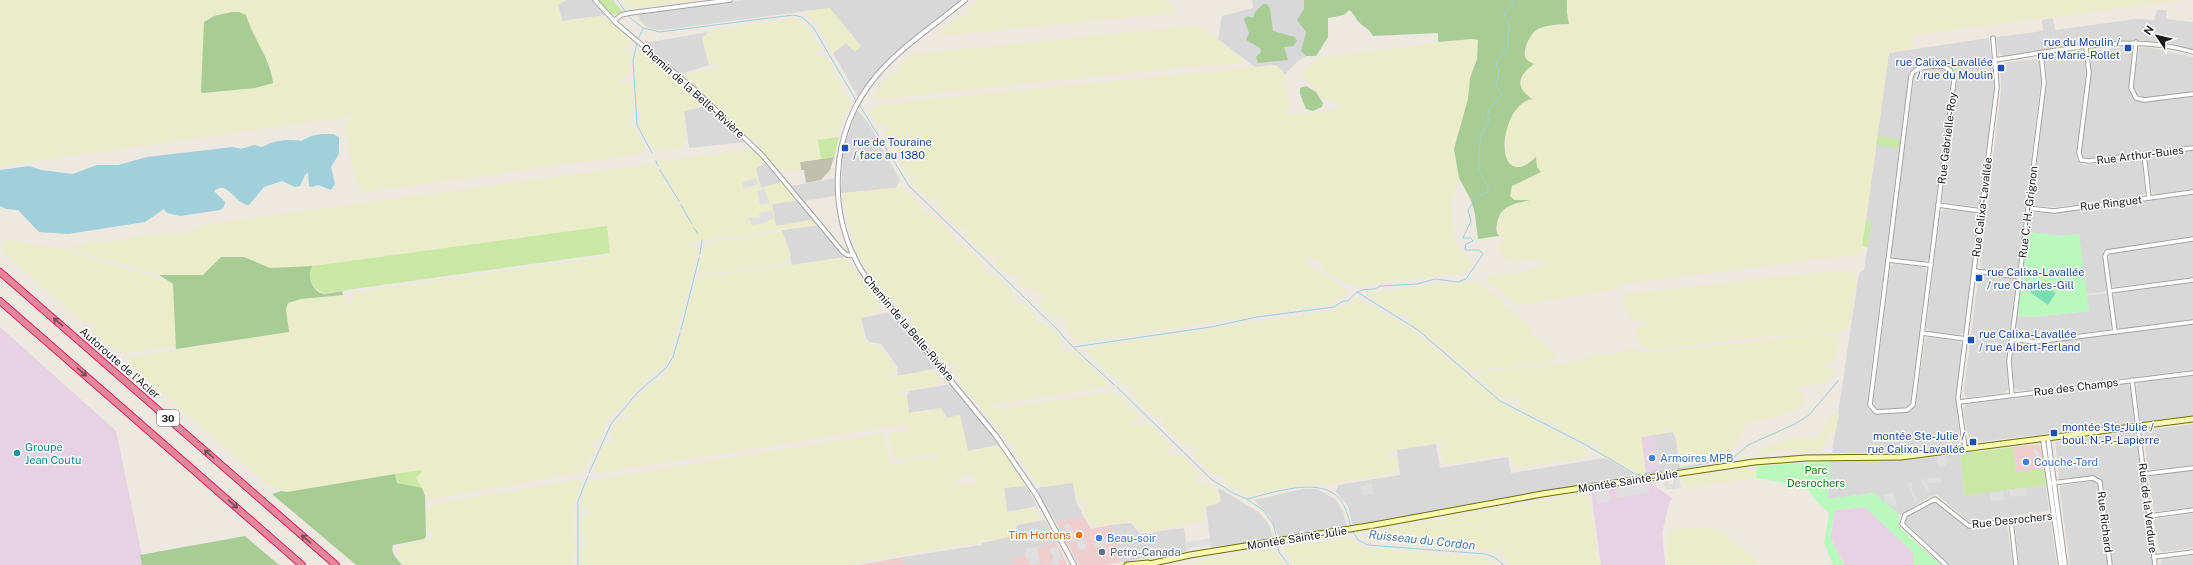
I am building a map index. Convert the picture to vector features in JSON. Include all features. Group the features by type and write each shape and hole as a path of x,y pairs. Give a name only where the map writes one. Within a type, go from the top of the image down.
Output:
{"highway":[{"name":"Autoroute de l'Acier","path":"0,272 336,565"},
{"name":"30","path":"0,301 302,565"}],"main road":[{"name":"Montée Sainte-Julie","path":"1145,565 1542,494 1754,462 1806,458 1900,457 2193,419"},
{"name":"Montée Sainte-Julie","path":"1127,565 1163,561"}],"street":[{"name":"Chemin de la Belle-Rivière","path":"595,0 614,21 673,69 720,113 774,167 842,251 847,255 854,255 873,286 953,381 1004,446 1036,496 1074,565"},
{"path":"614,21 621,15 630,13 730,0"},
{"path":"854,255 841,218 838,178 842,143 856,107 873,80 892,59 965,0"},
{"name":"Rue Calixa-Lavallée","path":"1965,448 1959,402 1997,88 1993,38"},
{"path":"1994,60 2086,47 2136,42 2160,44 2193,52"},
{"path":"2136,42 2131,88 2136,98 2144,100 2193,94"},
{"name":"Rue Arthur-Buies","path":"2086,47 2089,75 2079,158 2085,162 2193,148"},
{"name":"Rue C.-H.-Grignon","path":"2012,395 2009,366 2044,82 2041,53"},
{"name":"Rue Gabrielle-Roy","path":"1942,66 1950,70 1954,80 1912,408 1904,411 1873,410 1870,404 1888,260 1911,74 1917,69 1942,66"},
{"path":"2144,154 2149,198"},
{"name":"Rue Ringuet","path":"2028,208 2054,211 2193,192"},
{"path":"1938,205 1982,211"},
{"path":"2115,332 2105,256 2109,250 2193,239"},
{"path":"1888,260 1931,265"},
{"path":"1975,271 2020,277"},
{"path":"2110,291 2193,280"},
{"path":"2012,339 2035,342 2193,322"},
{"path":"1922,333 1966,339"},
{"name":"Rue des Champs","path":"1959,402 2193,373"},
{"name":"Rue de la Verdure","path":"2132,380 2156,565"},
{"path":"2046,438 2056,515 2060,565"},
{"path":"2144,474 2193,468"},
{"name":"Rue Richard","path":"2052,483 2093,478 2100,482 2110,565"},
{"name":"Rue Desrochers","path":"1946,565 1904,527 1902,520 1904,515 1935,499 1969,526 2056,515"},
{"path":"2150,516 2193,510"},
{"path":"2056,515 2065,565"},
{"path":"2011,521 2016,565"},
{"path":"2154,557 2193,552"}],"shaded area":[{"path":"0,0 566,0 558,5 562,21 599,16 610,21 631,40 629,45 622,49 631,52 630,74 620,80 620,82 629,83 631,86 634,118 626,124 634,127 646,149 638,154 366,192 356,185 345,128 346,123 352,119 352,116 0,166","holes":["246,15 250,28 269,63 273,82 228,91 201,92"]},
{"path":"566,0 593,0 605,15 562,21 558,4"},
{"path":"622,0 698,0 635,8 630,7"},
{"path":"743,0 960,0 885,62 872,76 858,97 833,53 846,43 850,48 830,8 663,30 655,30 645,26 636,14"},
{"path":"978,0 1166,0 1177,10 1177,12 940,36 940,32 958,17 966,16 968,9"},
{"path":"1252,0 1304,0 1306,32 1301,51 1306,56 1298,61 1284,75 1278,66 1255,67 1218,39 1222,16 1253,8"},
{"path":"1567,0 2186,0 1912,35 1913,48 1889,53 1861,254 1622,284 1612,290 1519,305 1488,283 1486,276 1518,273 1549,264 1532,259 1513,262 1507,260 1498,250 1500,243 1504,239 1497,233 1499,214 1509,206 1528,200 1514,200 1510,196 1512,186 1532,177 1537,167 1537,161 1521,167 1516,167 1509,164 1505,158 1507,124 1515,109 1522,103 1532,99 1522,91 1520,84 1523,73 1534,64 1528,61 1525,56 1530,36 1536,29 1569,24"},
{"path":"830,8 861,46 855,52 846,43 833,53 818,26 805,11"},
{"path":"2157,10 2167,10 2166,19 2192,22 2193,20 2193,49 2170,43 2139,40 2111,42 2003,56 1998,52 1996,37 2043,31 2042,20 2053,18 2055,30 2136,19 2154,20"},
{"path":"791,19 802,23 807,27 820,47 815,55 826,57 842,85 840,94 849,97 850,106 842,115 842,123 838,133 831,138 818,140 821,159 800,162 801,170 782,171 757,148 761,147 731,121 687,76 689,73 726,67 712,64 708,60 702,38 712,30"},
{"path":"1198,25 1244,61 1236,64 1187,67 880,99 873,97 887,76 898,73 897,67 913,54"},
{"path":"708,32 702,38 709,65 681,74 645,43"},
{"path":"1476,38 1479,43 1478,53 1470,78 1468,99 1454,149 1459,178 1451,204 1456,244 1463,253 1470,258 1471,262 1467,271 1460,274 1382,282 1359,287 1347,284 1323,271 1320,259 1302,260 1346,289 1347,294 1330,304 1079,343 1066,329 1065,321 1067,319 1051,317 1040,306 1041,300 1047,297 1017,283 1021,275 1008,275 999,268 995,261 999,256 992,257 983,252 965,234 969,229 960,229 938,207 937,204 939,200 927,199 913,184 912,181 917,178 906,174 899,160 904,152 897,152 893,149 883,132 888,128 876,123 872,111 873,107 880,104 1275,65 1283,71 1290,105 1288,111 1283,114 1327,112 1342,105 1323,99 1304,77 1304,72 1318,58"},
{"path":"1989,38 1995,84 1980,203 1977,207 1946,203 1942,201 1956,85 1955,73 1951,67 1942,64 1916,67 1909,73 1867,402 1869,409 1876,414 1911,411 1916,405 1925,340 1929,337 1959,341 1962,345 1956,403 1960,440 1957,445 1906,452 1832,453 1859,273 1864,270 1869,238 1871,221 1866,220 1889,53"},
{"path":"2128,47 2133,52 2129,91 2134,99 2143,102 2193,97 2193,145 2082,159 2081,155 2091,74 2090,54 2094,51"},
{"path":"2147,47 2193,57 2193,92 2145,98 2136,94 2133,86 2137,53 2139,48"},
{"path":"639,50 648,53 701,102 698,107 683,111 686,144 681,149 655,150 640,129 635,61 636,53"},
{"path":"2081,53 2084,57 2086,73 2076,159 2084,165 2139,158 2142,162 2145,192 2142,196 2060,207 2036,206 2032,201 2047,79 2045,60 2048,57"},
{"path":"2036,59 2040,63 2041,80 2018,269 2013,273 1984,270 1980,265 2001,90 2000,67 2004,63"},
{"path":"1940,69 1948,71 1951,81 1929,259 1923,262 1894,258 1891,253 1914,76 1918,72"},
{"path":"706,102 746,141 745,142 689,148 684,111 702,107"},
{"path":"857,110 867,121 900,180 895,188 841,193 843,150"},
{"path":"754,149 767,162 756,168 761,188 784,181 799,200 772,204 776,226 815,219 820,225 702,240 691,244 699,251 668,361 658,372 647,376 645,382 614,414 604,419 605,428 599,439 592,442 592,445 595,448 583,472 431,499 425,496 416,481 416,478 421,470 287,492 270,486 131,366 126,358 289,332 286,306 292,301 301,299 340,295 345,296 347,303 350,303 355,293 365,291 610,256 607,226 298,268 267,267 244,257 221,257 206,274 200,275 159,275 71,249 73,246 84,243 117,241 147,234 187,233 204,225 244,219 651,164 655,166 684,213 683,215 687,214 657,161"},
{"path":"2193,150 2193,189 2157,194 2152,192 2147,162 2149,157"},
{"path":"834,157 830,170 821,180 806,183 804,170 801,170 800,162"},
{"path":"767,162 784,181 761,188 755,168"},
{"path":"756,177 758,184 744,189 742,183"},
{"path":"835,178 835,196 804,201 792,186"},
{"path":"902,187 921,205 921,212 931,214 955,237 953,244 961,244 966,247 982,262 987,274 995,275 1007,286 1012,292 1012,298 1018,303 1026,304 1036,317 1036,322 1046,324 1062,339 1060,349 1076,353 1105,380 1106,385 1103,387 993,405 992,408 996,409 1110,392 1120,396 1140,417 1137,421 1131,422 1132,425 1147,424 1152,427 1171,445 1171,450 1167,454 1182,456 1199,474 1195,483 1207,483 1218,491 1221,500 1219,503 1204,507 1202,521 1146,533 1142,532 1134,523 1130,521 1095,526 1088,521 1084,512 1086,500 1080,501 1077,498 1073,483 1044,487 1034,480 1015,452 1014,444 1009,442 957,378 954,370 959,365 945,363 912,324 912,315 906,315 903,312 859,257 849,225 843,196 845,193"},
{"path":"765,189 769,203 760,205 757,191"},
{"path":"2193,195 2193,237 2104,250 2106,292 2085,294 2079,234 2062,236 2028,232 2030,216 2034,212 2052,213"},
{"path":"799,200 814,220 776,227 772,204"},
{"path":"1945,209 1974,212 1978,217 1964,330 1960,335 1930,332 1926,327 1940,213"},
{"path":"772,211 774,219 767,221 768,223 751,225 749,217 760,218 759,213"},
{"path":"820,225 846,257 792,265 782,230"},
{"path":"779,232 784,236 791,255 788,261 783,264 701,275 698,274 704,247 709,242"},
{"path":"9,240 63,249 170,282 173,284 176,346 123,353 115,350 93,331 95,323 87,323 77,317 4,253 1,244"},
{"path":"2193,241 2193,277 2116,287 2111,285 2108,259 2111,253"},
{"path":"841,258 845,259 879,303 876,313 861,318 860,321 865,341 882,350 893,363 895,370 890,377 931,370 939,376 940,381 934,386 897,391 898,394 907,396 909,413 941,408 946,418 960,415 968,451 999,445 1026,486 1004,488 1007,512 1029,509 1034,510 1039,515 1038,520 1017,525 1014,533 1006,537 845,565 580,565 581,550 589,543 585,542 581,536 580,523 581,519 591,512 591,510 587,509 582,504 582,496 587,484 594,480 882,433 891,464 931,457 939,461 935,454 902,459 894,458 889,436 892,433 912,431 906,427 907,424 598,473 594,470 602,446 614,440 614,437 610,434 613,426 618,420 628,418 628,416 624,413 625,408 664,375 673,362 696,280 703,277","holes":["962,474 976,478 976,484 952,486 952,484 961,478"]},
{"path":"1894,264 1924,267 1927,273 1910,405 1897,409 1876,409 1873,403 1890,267"},
{"path":"1841,270 1849,271 1854,274 1856,279 1850,325 1841,332 1785,337 1776,335 1649,350 1641,345 1636,331 1637,327 1645,324 1645,322 1635,320 1629,316 1622,300 1626,294"},
{"path":"1983,275 2012,278 2016,282 2007,356 2008,390 2004,393 1967,398 1964,394 1964,389 1978,279"},
{"path":"1476,282 1503,300 1504,305 1510,308 1530,326 1532,330 1530,335 1537,337 1555,354 1555,359 1544,363 1472,371 1409,322 1409,316 1394,313 1373,300 1370,295 1372,292 1411,288 1437,283 1455,284"},
{"path":"2193,282 2193,319 2121,329 2117,327 2113,296 2115,293"},
{"path":"2108,293 2112,325 2109,330 2035,339 2016,335 2017,316 2035,317 2088,311 2086,295"},
{"path":"1356,298 1408,327 1509,408 1585,448 1588,455 1577,459 1518,467 1507,454 1447,464 1443,461 1440,454 1440,448 1446,442 1385,451 1396,459 1398,469 1393,473 1328,485 1304,484 1249,495 1227,485 1225,481 1226,477 1210,473 1193,455 1194,450 1197,448 1184,445 1164,427 1162,423 1165,417 1154,417 1134,398 1130,392 1135,386 1128,386 1117,378 1113,378 1085,350 1087,348 1334,310 1350,304"},
{"path":"890,312 938,368 898,376 897,366 881,344 870,342 866,338 861,318"},
{"path":"2193,324 2193,370 2020,391 2014,388 2012,361 2014,346 2017,343 2036,344"},
{"path":"0,327 116,431 144,565 0,565"},
{"path":"1831,334 1836,335 1839,339 1836,358 1831,363 1822,365 1821,367 1831,368 1833,373 1832,378 1825,383 1798,386 1798,391 1805,396 1803,407 1771,418 1744,423 1744,430 1729,454 1685,465 1681,463 1679,459 1675,435 1668,427 1664,426 1665,433 1641,437 1646,475 1638,476 1637,473 1598,451 1596,447 1601,442 1587,444 1557,428 1554,425 1559,420 1545,421 1534,417 1518,406 1518,403 1525,398 1502,398 1478,377 1480,373 1487,371 1578,362 1594,354 1613,354 1631,348 1642,352 1650,352"},
{"path":"2193,375 2193,415 2143,422 2140,420 2136,387 2138,383"},
{"path":"2126,383 2131,388 2135,420 2132,423 1979,442 1970,441 1967,433 1963,409 1966,404"},
{"path":"951,384 999,445 968,451 941,408 909,413 907,396 909,391"},
{"path":"1832,413 1839,413 1836,430 1830,433 1821,450 1801,452 1789,449 1761,455 1758,453 1761,449 1793,438 1817,438"},
{"path":"2193,424 2193,465 2151,470 2148,468 2143,431"},
{"path":"1673,432 1677,442 1680,470 1659,473 1653,435"},
{"path":"2131,432 2136,433 2153,565 2113,565 2103,486 2099,477 2093,476 2059,479 2055,442"},
{"path":"1653,435 1659,473 1646,475 1641,437"},
{"path":"1436,444 1440,468 1508,457 1511,473 1605,458 1634,474 1634,476 1502,498 1353,526 1348,506 1336,492 1338,485 1400,475 1397,450"},
{"path":"2038,444 2041,448 2044,469 2016,472 2013,447"},
{"path":"2035,448 2039,453 2042,468 2035,469 2033,459 2038,459 2032,450"},
{"path":"1960,454 1965,495 2046,485 2049,511 1970,522 1937,495 1931,496 1900,515 1874,493 1828,499 1831,461 1906,460"},
{"path":"1940,456 1944,456 1946,457 1946,465 1940,466 1937,463 1937,459"},
{"path":"1751,469 1756,471 1756,478 1684,488 1682,478"},
{"path":"2193,470 2193,507 2157,512 2154,511 2149,478 2152,475"},
{"path":"1940,477 1942,482 1928,483 1927,479"},
{"path":"1679,478 1681,487 1676,489 1668,489 1662,484 1669,481 1669,484 1673,484 1673,480"},
{"path":"579,479 582,482 574,505 573,537 576,549 573,555 573,565 404,565 397,556 397,551 402,545 433,538 427,530 427,511 433,504"},
{"path":"1925,479 1930,492 1927,493 1921,480"},
{"path":"1651,481 1652,484 1672,498 1669,503 1662,533 1665,565 1601,565 1591,491"},
{"path":"2093,481 2098,485 2108,565 2070,565 2059,486"},
{"path":"1071,482 1073,483 1076,502 1084,517 1056,522 1036,490 1040,487"},
{"path":"1372,483 1373,494 1363,496 1361,486"},
{"path":"1907,483 1912,483 1912,491 1918,501 1915,502"},
{"path":"1648,484 1649,492 1617,498 1616,489"},
{"path":"1025,485 1038,506 1007,512 1004,488"},
{"path":"1219,488 1260,513 1269,525 1273,539 1211,547 1206,506 1216,504 1220,497 1218,491"},
{"path":"2026,488 2027,495 2013,497 2010,495 2010,490"},
{"path":"1303,489 1317,489 1335,499 1343,511 1347,527 1279,537 1270,516 1254,500"},
{"path":"1609,490 1611,501 1597,504 1595,492"},
{"path":"2003,491 2004,500 1991,501 1990,493"},
{"path":"1588,492 1599,565 1509,565 1499,547 1495,552 1369,541 1365,537 1370,532"},
{"path":"1894,493 1897,506 1895,508 1884,501 1884,495"},
{"path":"1934,501 1966,528 2004,524 2007,526 2013,565 1950,565 1905,522 1906,517"},
{"path":"1865,507 1913,552 1913,565 1844,565 1830,537 1835,510"},
{"path":"2193,513 2193,548 2162,552 2159,550 2154,522 2155,519"},
{"path":"1084,517 1091,529 1110,525 1117,540 1121,562 1104,565 1079,565 1056,522"},
{"path":"2044,519 2049,520 2051,523 2057,565 2019,565 2015,525 2019,522"},
{"path":"1045,520 1057,543 1025,549 1026,555 1012,558 1014,565 904,565 903,557 982,545 982,543 1018,535 1016,525"},
{"path":"1069,523 1078,540 1074,542 1063,526"},
{"path":"1131,523 1140,534 1184,528 1187,551 1121,562 1117,540 1110,525"},
{"path":"1702,527 1720,530 1757,559 1758,564 1668,565 1666,539 1669,530"},
{"path":"1347,537 1366,548 1484,558 1498,565 1294,565 1284,550 1286,546 1319,543"},
{"path":"1210,538 1211,545 1187,549 1186,542"},
{"path":"1080,540 1084,540 1086,541 1086,549 1080,550 1077,547 1077,543"},
{"path":"1106,540 1107,545 1095,547 1094,542"},
{"path":"1057,543 1067,565 1014,565 1012,558 1026,555 1025,549"},
{"path":"1037,547 1040,564 1030,565 1029,559 1026,559 1025,549"},
{"path":"1057,547 1063,559 1058,561 1059,565 1043,565 1052,563 1053,554 1051,554 1050,548"},
{"path":"1270,550 1274,552 1285,565 1182,565 1245,553"},
{"path":"2193,555 2193,565 2159,565 2163,559"},
{"path":"903,557 904,565 859,565"}],"green space":[{"path":"597,0 613,0 623,13 611,15"},
{"path":"1304,0 1567,0 1569,24 1549,26 1538,29 1530,37 1526,45 1526,58 1534,64 1524,73 1520,82 1523,90 1533,99 1523,103 1515,111 1509,122 1505,148 1507,158 1512,165 1520,167 1536,157 1537,167 1541,172 1512,186 1510,196 1514,200 1530,200 1513,204 1501,213 1496,227 1499,236 1478,239 1475,214 1471,200 1459,178 1454,149 1468,99 1470,78 1477,59 1478,40 1472,39 1438,42 1438,33 1373,36 1349,10 1344,15 1328,18 1328,37 1316,56 1306,56 1301,51 1306,32 1297,20 1304,9"},
{"path":"1263,4 1266,4 1270,8 1273,31 1295,37 1297,41 1293,46 1284,47 1288,60 1258,63 1256,57 1261,52 1260,48 1246,40 1249,33 1244,19 1247,16 1253,18 1256,11"},
{"path":"239,12 246,15 265,56 273,83 255,88 203,93 201,92 204,22 214,16"},
{"path":"1306,86 1316,92 1323,103 1322,107 1313,111 1306,109 1300,94 1300,88"},
{"path":"1878,136 1900,139 1899,148 1876,145"},
{"path":"839,137 834,157 821,159 818,140"},
{"path":"1866,220 1871,221 1868,247 1862,246"},
{"path":"607,226 610,253 325,293 317,290 310,278 310,270 313,266"},
{"path":"2028,232 2061,236 2079,234 2089,311 2035,317 2017,316"},
{"path":"221,257 244,257 270,268 313,266 310,272 310,280 317,291 325,294 342,291 343,295 301,299 288,303 286,309 289,332 176,349 173,284 159,275 203,275"},
{"path":"2038,281 2056,293 2048,305 2030,292"},
{"path":"2013,447 2016,472 2044,469 2046,485 1965,495 1960,454"},
{"name":"Parc Desrochers","path":"1831,461 1828,499 1874,493 1900,515 1898,523 1900,528 1941,565 1913,565 1913,552 1865,507 1835,510 1830,537 1844,565 1833,565 1824,543 1829,513 1806,487 1798,479 1790,478 1785,483 1756,478 1757,466"},
{"path":"421,470 422,472 416,478 422,488 405,486 396,479 395,474"},
{"path":"395,474 397,483 422,488 425,496 426,537 424,539 393,545 392,548 393,553 402,565 356,565 272,494 281,491 287,492"},
{"path":"245,536 279,565 142,565 140,555"}],"water":[{"path":"333,134 339,137 339,154 331,167 335,184 331,190 318,185 312,187 309,186 308,172 300,186 295,187 282,181 264,187 249,205 244,204 228,190 219,188 214,191 225,202 224,207 220,210 180,216 167,213 164,209 145,222 68,234 39,232 18,210 6,209 0,206 0,170 29,166 41,170 73,174 97,165 118,165 147,157 233,147 241,149 254,145 262,147 281,141 301,141 311,136"}],"waterway":[{"path":"617,0 625,11"},
{"path":"1074,347 1211,327 1257,317 1334,307 1343,301 1348,301 1353,295 1362,290 1373,289 1380,286 1417,284 1435,279 1458,282 1466,279 1483,254 1479,250 1465,250 1466,244 1473,241 1471,238 1463,238 1471,221 1468,210 1476,198 1488,191 1488,187 1479,171 1479,148 1482,133 1490,122 1487,117 1489,110 1502,94 1496,86 1499,71 1496,63 1508,46 1508,33 1510,27 1507,24 1504,13 1512,6 1514,0"},
{"path":"629,17 643,28 660,32 793,15 802,17 813,27 857,102"},
{"path":"639,37 643,29"},
{"path":"637,43 633,60 637,125 652,153"},
{"path":"859,104 909,186 1059,331 1078,352 1114,385"},
{"path":"656,161 658,166"},
{"path":"660,170 679,201"},
{"path":"681,205 692,224"},
{"path":"694,228 698,234"},
{"path":"700,254 702,240"},
{"path":"681,330 699,258"},
{"path":"1357,292 1418,330 1500,401 1586,445 1637,475 1640,474"},
{"path":"589,473 611,424 638,392 666,368 673,357 680,333"},
{"path":"1677,469 1733,458 1748,445 1795,424 1809,415 1838,381"},
{"path":"1117,387 1211,479 1233,493 1247,499 1264,511 1273,524 1277,539"},
{"path":"1654,472 1671,470"},
{"path":"1644,474 1648,473"},
{"path":"578,565 578,501 588,476"},
{"name":"Ruisseau du Cordon","path":"1247,499 1295,488 1320,488 1330,491 1339,498 1345,508 1351,527"},
{"name":"Ruisseau du Cordon","path":"1352,530 1358,540 1368,545 1486,554 1494,557 1504,565"},
{"path":"1277,543 1279,552 1289,565"}],"place":[{"name":"rue du Moulin / rue Marie-Rollet","path":"2128,48"},
{"name":"rue Calixa-Lavallée / rue du Moulin","path":"2001,68"},
{"name":"rue de Touraine / face au 1380","path":"845,148"},
{"name":"rue Calixa-Lavallée / rue Charles-Gill","path":"1979,278"},
{"name":"rue Calixa-Lavallée / rue Albert-Ferland","path":"1971,340"},
{"name":"montée Ste-Julie / boul. N.-P.-Lapierre","path":"2054,433"},
{"name":"montée Ste-Julie / rue Calixa-Lavallée","path":"1973,442"},
{"name":"Groupe Jean Coutu","path":"17,453"},
{"name":"Armoires MPB","path":"1652,458"},
{"name":"Couche-Tard","path":"2026,462"},
{"name":"Tim Hortons","path":"1079,535"},
{"name":"Beau-soir","path":"1099,538"},
{"name":"Petro-Canada","path":"1102,552"}]}
